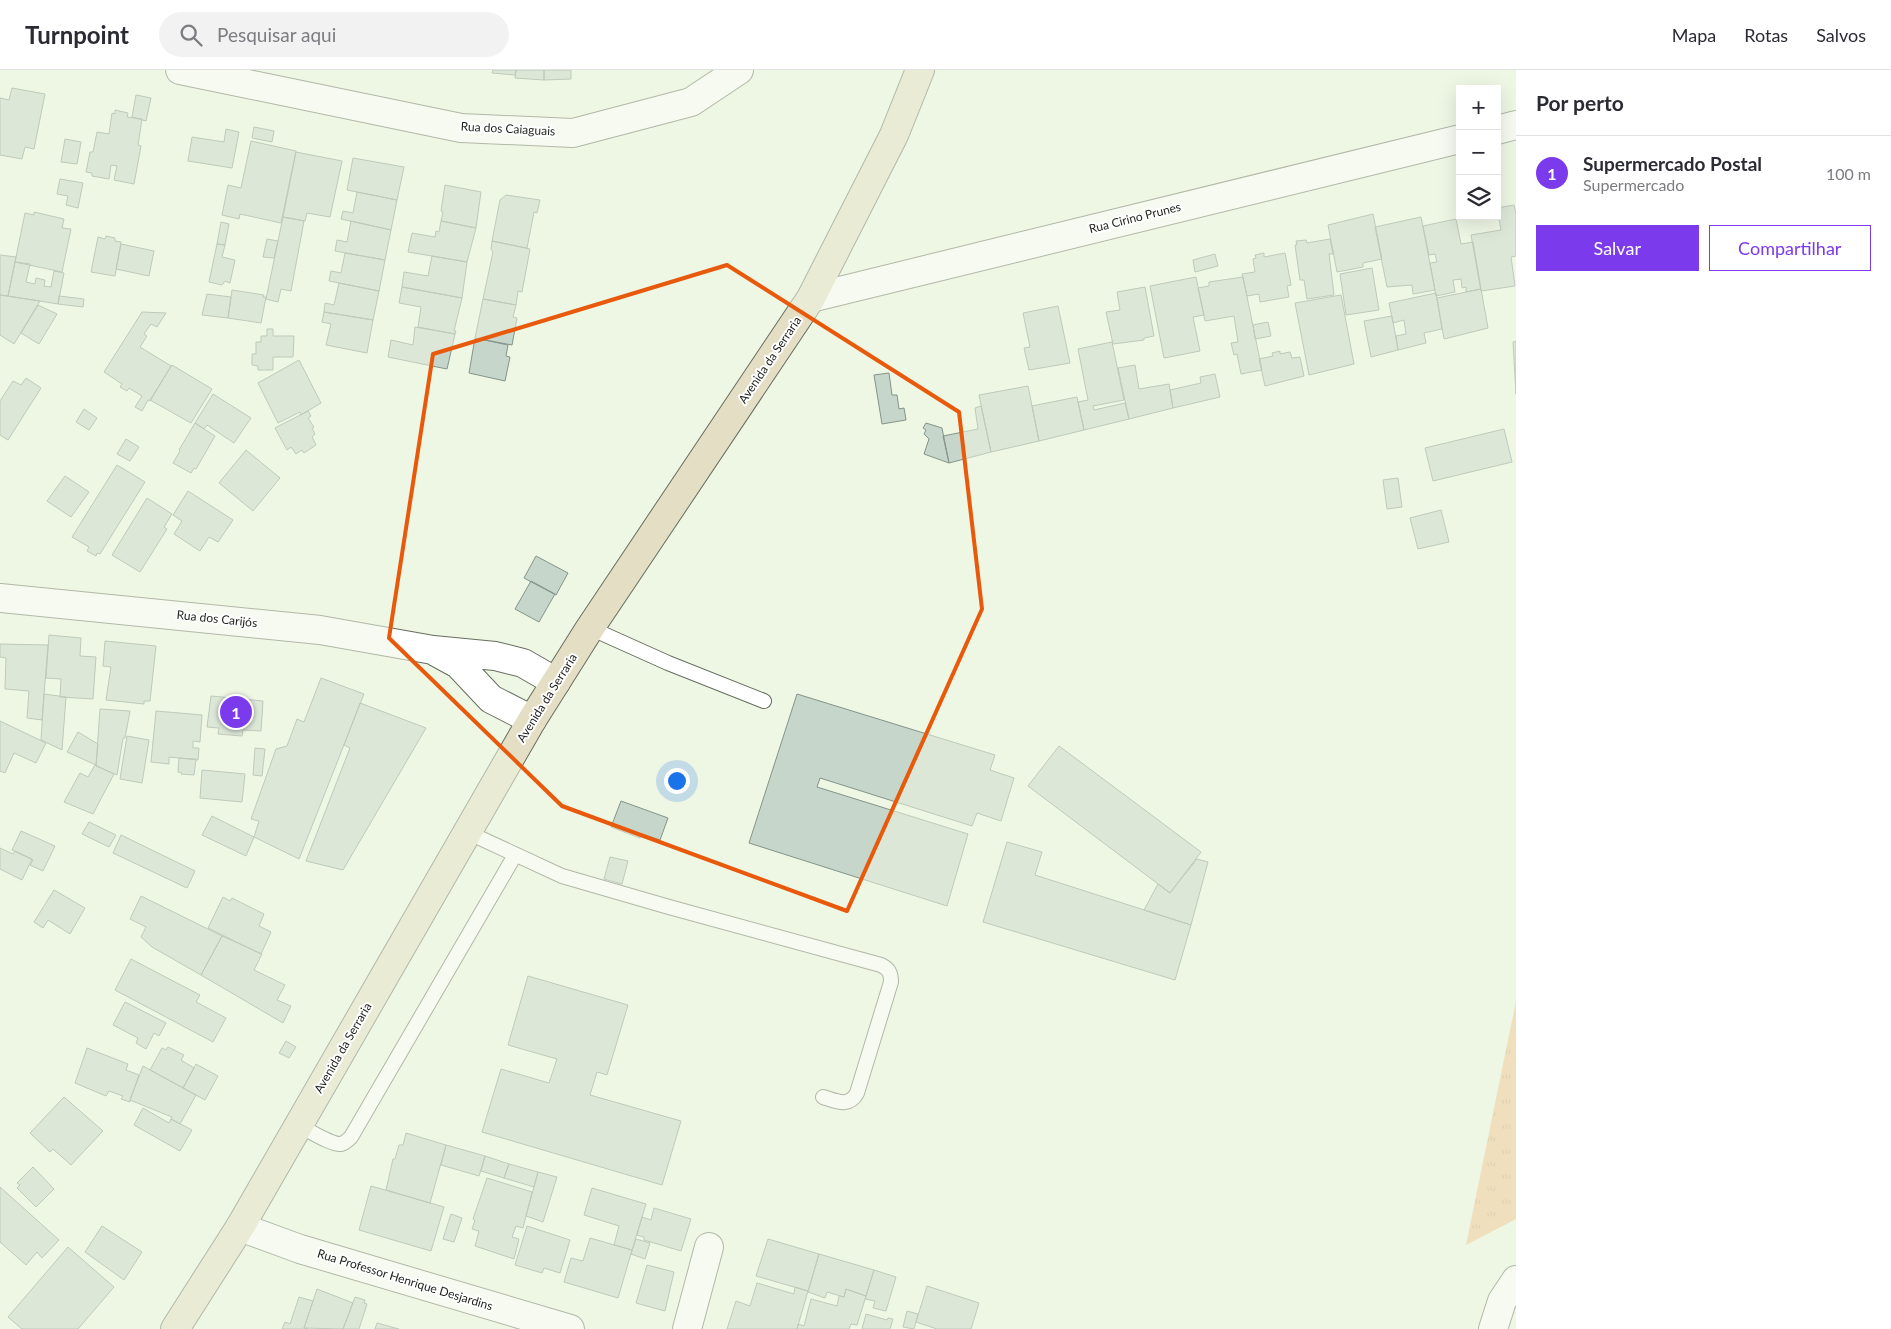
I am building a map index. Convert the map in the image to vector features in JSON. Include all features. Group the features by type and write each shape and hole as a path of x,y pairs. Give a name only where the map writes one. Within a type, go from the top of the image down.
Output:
{"main road":[{"name":"Avenida da Serraria","path":"175,1329 240,1227 532,720 590,628 811,298 894,135 920,70"}],"street":[{"name":"Rua dos Caiaguais","path":"180,70 461,128 573,132 691,102 739,70"},
{"path":"1501,129 1516,125"},
{"name":"Rua Cirino Prunes","path":"811,298 1456,140"},
{"name":"Rua dos Carijós","path":"0,598 320,630 432,650 504,659 523,664 556,682"},
{"name":"Rua dos Carijós","path":"432,650 458,664 491,699 532,720"},
{"name":"Rua Professor Henrique Desjardins","path":"240,1227 300,1249 570,1329"},
{"path":"687,1329 709,1247"},
{"path":"1492,1329 1502,1301 1516,1280"}],"lane":[{"path":"590,628 668,663 764,701"},
{"path":"467,832 562,876 888,968 891,982 854,1099 848,1102 840,1102 822,1097"},
{"path":"299,1126 340,1144 346,1142 351,1137 515,855"}],"highlighted area":[{"path":"727,265 959,412 982,609 847,911 562,806 389,638 433,354"}],"green space":[{"path":"1516,1001 1516,1219 1466,1245"}],"building":[{"path":"493,70 516,70 515,75 492,73"},
{"path":"516,70 544,70 544,80 515,78"},
{"path":"544,70 571,70 571,79 544,80"},
{"path":"12,88 45,94 34,149 25,147 22,159 0,155 0,98 9,100"},
{"path":"136,95 151,98 146,121 132,117"},
{"path":"115,110 128,113 127,117 142,119 138,145 141,146 134,184 114,180 117,166 111,165 109,179 92,176 92,173 86,172 97,132 109,134 112,113 115,114"},
{"path":"254,127 274,131 272,142 252,138"},
{"path":"226,129 239,132 232,168 188,161 192,137 224,142"},
{"path":"65,139 81,142 77,164 61,162"},
{"path":"251,141 296,151 281,223 240,214 239,219 222,215 228,185 241,188"},
{"path":"296,152 342,161 330,217 307,213 305,221 283,217"},
{"path":"353,158 404,167 397,200 347,190"},
{"path":"60,179 83,183 78,208 66,205 68,196 57,194"},
{"path":"445,185 481,192 476,228 441,221"},
{"path":"357,192 397,200 391,230 341,219 343,211 353,213"},
{"path":"506,195 540,200 537,213 534,212 527,248 492,241 500,200"},
{"path":"1514,205 1516,214 1516,256 1511,257 1515,286 1481,291 1471,235 1501,230 1499,220 1501,220 1501,207"},
{"path":"34,212 64,219 62,228 71,229 62,272 15,262 25,213 34,215"},
{"path":"1373,214 1382,259 1363,263 1363,267 1337,272 1328,225"},
{"path":"283,217 304,221 291,291 281,289 278,302 266,299"},
{"path":"1421,217 1435,290 1413,294 1412,285 1387,287 1375,227"},
{"path":"1456,219 1461,244 1473,242 1481,289 1466,292 1466,287 1462,288 1461,279 1453,280 1455,292 1436,296 1430,263 1437,262 1435,254 1429,255 1423,226"},
{"path":"351,221 391,230 385,260 335,251 337,240 347,242"},
{"path":"441,221 476,228 467,262 408,252 412,233 435,237 436,231 439,232"},
{"path":"221,222 229,224 225,245 217,244"},
{"path":"106,236 121,242 115,276 91,272 98,237 105,239"},
{"path":"267,239 278,241 274,258 263,257"},
{"path":"1330,239 1333,254 1329,254 1334,295 1307,299 1304,280 1300,280 1296,241 1306,240 1307,243"},
{"path":"492,241 530,249 522,292 518,291 516,305 483,299 493,252 491,249"},
{"path":"121,244 154,251 149,276 116,269"},
{"path":"217,244 225,245 222,257 235,260 230,283 225,281 222,285 209,282"},
{"path":"345,253 385,260 379,291 329,281 331,271 341,273"},
{"path":"1264,253 1264,257 1285,253 1291,285 1287,286 1289,297 1260,302 1259,294 1247,296 1242,274 1255,272 1253,259 1256,258 1255,255"},
{"path":"1215,254 1218,266 1195,272 1193,260"},
{"path":"0,255 16,257 8,296 0,295"},
{"path":"432,256 467,262 462,298 402,287 404,272 428,276"},
{"path":"15,262 30,264 26,282 35,284 36,278 45,280 44,286 51,287 54,271 64,273 58,304 8,296"},
{"path":"1372,268 1379,310 1346,315 1340,274"},
{"path":"1196,277 1204,315 1193,317 1200,351 1164,358 1150,286"},
{"path":"1243,277 1262,370 1241,374 1237,354 1234,355 1231,343 1238,342 1234,316 1205,321 1198,288 1209,286 1209,282"},
{"path":"339,283 379,291 373,320 324,312 325,303 334,305"},
{"path":"402,287 462,298 454,331 456,331 455,334 418,327 421,307 399,303"},
{"path":"1145,287 1154,336 1144,338 1144,340 1113,344 1106,312 1120,310 1117,292"},
{"path":"1481,289 1488,328 1444,339 1437,298"},
{"path":"232,290 264,295 263,297 266,297 261,323 228,318"},
{"path":"1436,293 1442,329 1424,333 1426,343 1398,350 1396,336 1406,334 1404,320 1393,323 1389,303"},
{"path":"207,294 231,297 228,318 202,315"},
{"path":"0,295 40,301 14,344 0,335"},
{"path":"1341,295 1354,364 1309,375 1295,303"},
{"path":"59,296 84,299 83,307 58,304"},
{"path":"483,299 516,305 513,317 517,318 512,345 475,338"},
{"path":"38,305 57,314 39,344 21,333"},
{"path":"1058,306 1070,363 1029,370 1024,348 1030,347 1023,313"},
{"path":"142,312 166,313 157,327 151,324 144,334 147,336 140,347 171,366 142,411 135,407 142,396 129,388 127,391 120,387 122,384 104,372"},
{"path":"324,312 373,320 367,353 326,345 331,324 322,322"},
{"path":"1392,316 1398,350 1371,357 1364,321"},
{"path":"1268,322 1271,336 1255,339 1253,325"},
{"path":"415,327 455,334 447,369 388,357 391,340 413,345"},
{"path":"267,329 273,329 273,336 294,336 293,357 273,357 273,370 258,370 258,366 252,365 252,354 256,354 256,342 261,342 261,336 267,336"},
{"path":"475,338 508,345 506,356 510,357 505,381 469,373"},
{"path":"1516,341 1516,394 1513,342"},
{"path":"1112,342 1124,400 1093,406 1094,410 1125,403 1129,419 1084,430 1078,402 1088,400 1078,349"},
{"path":"1280,351 1280,354 1290,352 1292,358 1300,357 1304,376 1265,386 1259,359 1273,356 1272,353"},
{"path":"299,360 321,403 301,415 300,412 278,423 258,383"},
{"path":"172,365 212,389 191,423 150,400"},
{"path":"1135,365 1139,389 1169,384 1173,408 1129,419 1118,368"},
{"path":"889,373 892,395 897,395 899,409 904,408 906,420 882,424 874,375"},
{"path":"1215,374 1220,397 1173,408 1170,390 1201,383 1200,377"},
{"path":"26,378 41,388 8,440 0,435 0,401 13,381 21,385"},
{"path":"1028,386 1039,441 991,452 979,395"},
{"path":"213,394 251,418 234,443 207,425 204,429 195,423"},
{"path":"1077,397 1084,430 1039,441 1032,406"},
{"path":"981,406 991,452 949,463 943,436 978,429 975,408"},
{"path":"84,409 97,418 89,430 76,422"},
{"path":"308,411 311,416 308,418 314,427 312,428 315,434 312,437 316,445 304,453 302,450 296,454 291,447 287,450 275,428"},
{"path":"195,423 215,436 196,469 194,468 191,473 173,463"},
{"path":"926,423 942,428 949,463 924,454 929,439 924,434 926,430 923,428"},
{"path":"1504,429 1512,462 1433,481 1425,448"},
{"path":"126,439 139,447 130,461 117,454"},
{"path":"246,450 280,478 253,511 219,483"},
{"path":"117,465 145,482 100,554 97,553 96,556 87,551 89,547 72,537"},
{"path":"65,476 89,492 71,517 47,501"},
{"path":"1398,478 1402,507 1387,509 1383,480"},
{"path":"188,491 233,520 218,542 209,537 200,551 174,534 182,521 173,515"},
{"path":"147,498 172,514 164,527 167,529 140,572 112,555"},
{"path":"1441,510 1449,542 1418,549 1410,518"},
{"path":"536,556 568,573 556,595 524,578"},
{"path":"531,581 555,594 539,622 515,609"},
{"path":"49,635 81,638 80,656 96,657 93,699 60,697 61,679 46,678"},
{"path":"105,641 156,646 150,701 144,701 144,704 106,700 111,667 103,666"},
{"path":"0,644 48,645 42,720 27,718 29,691 5,689 6,658 0,657"},
{"path":"321,678 364,694 299,859 254,837 259,821 251,819 276,749 287,746 297,719 304,722"},
{"path":"44,694 66,697 62,750 41,740"},
{"path":"797,694 995,755 990,770 1014,778 1001,821 977,813 972,826 820,778 817,787 968,834 947,906 749,843"},
{"path":"211,696 263,701 261,731 243,730 242,736 218,734 219,728 207,727"},
{"path":"360,703 426,728 343,870 306,861 350,748 344,745"},
{"path":"100,709 130,711 117,775 96,766"},
{"path":"156,711 202,715 200,742 193,741 193,748 199,748 198,760 169,757 169,764 151,762"},
{"path":"0,721 46,743 36,763 14,753 5,773 0,771"},
{"path":"78,732 98,744 96,765 67,752"},
{"path":"127,736 149,740 142,783 120,779"},
{"path":"1059,746 1201,852 1170,893 1028,786"},
{"path":"255,748 265,749 262,776 253,775"},
{"path":"179,758 196,759 194,775 178,772"},
{"path":"95,765 114,774 93,814 64,802 80,773 88,777"},
{"path":"202,770 245,774 242,802 200,798"},
{"path":"621,801 668,818 660,840 642,834 640,838 611,827"},
{"path":"212,816 254,837 246,856 202,835"},
{"path":"89,822 116,835 109,847 82,834"},
{"path":"21,831 55,846 43,871 30,865 33,860 12,850"},
{"path":"121,835 195,871 187,888 113,853"},
{"path":"1007,842 1042,852 1035,875 1191,925 1175,980 983,922"},
{"path":"0,848 13,854 15,851 32,859 22,880 0,869"},
{"path":"610,857 628,861 622,884 604,879"},
{"path":"1197,859 1208,862 1191,925 1144,910 1158,884 1170,893"},
{"path":"54,890 85,908 70,934 48,920 43,928 34,922"},
{"path":"141,896 222,936 201,975 152,947 141,937 146,927 130,919"},
{"path":"223,897 230,901 232,898 264,914 259,926 271,932 261,954 208,928"},
{"path":"222,936 262,954 254,970 285,985 277,1000 291,1006 283,1023 201,975"},
{"path":"131,959 200,995 196,1002 226,1018 213,1042 115,990"},
{"path":"528,976 628,1005 607,1075 597,1072 590,1095 681,1121 662,1185 482,1132 501,1069 549,1083 557,1059 508,1045"},
{"path":"125,1002 166,1023 159,1036 154,1033 146,1049 136,1043 138,1038 113,1025"},
{"path":"286,1041 296,1047 289,1058 279,1053"},
{"path":"168,1047 184,1055 181,1060 194,1068 183,1088 150,1070 162,1048 166,1050"},
{"path":"87,1048 128,1064 126,1070 139,1075 130,1102 121,1099 123,1096 109,1091 106,1096 75,1083"},
{"path":"196,1064 218,1076 205,1100 183,1088"},
{"path":"143,1066 196,1095 180,1124 171,1119 172,1117 130,1100"},
{"path":"64,1097 103,1131 71,1165 53,1149 50,1152 30,1133"},
{"path":"143,1108 169,1123 171,1119 192,1130 180,1151 134,1125"},
{"path":"406,1133 446,1145 430,1203 386,1190 393,1159 395,1159 399,1145 403,1145"},
{"path":"446,1145 485,1156 479,1176 441,1165"},
{"path":"485,1156 509,1164 504,1178 481,1171"},
{"path":"509,1164 538,1172 534,1187 504,1178"},
{"path":"33,1167 54,1189 36,1207 17,1188 20,1185 17,1183"},
{"path":"538,1172 557,1177 543,1222 526,1216"},
{"path":"487,1178 532,1192 523,1228 516,1226 512,1237 519,1239 514,1259 475,1246 479,1231 472,1229 475,1220 473,1219"},
{"path":"371,1186 444,1207 431,1251 359,1230"},
{"path":"0,1187 59,1240 42,1258 37,1252 26,1265 0,1242"},
{"path":"592,1188 646,1204 632,1250 614,1245 619,1226 584,1215"},
{"path":"654,1208 691,1219 681,1251 644,1240 644,1237 637,1235 642,1217 651,1220"},
{"path":"451,1214 462,1218 454,1242 443,1239"},
{"path":"102,1226 142,1252 124,1280 85,1252"},
{"path":"527,1226 570,1240 560,1273 544,1268 542,1273 515,1265"},
{"path":"590,1238 632,1250 618,1298 564,1282 571,1258 583,1261"},
{"path":"636,1239 650,1243 645,1259 631,1254"},
{"path":"768,1239 819,1254 808,1291 756,1276"},
{"path":"68,1247 114,1287 78,1329 22,1329 8,1317"},
{"path":"819,1254 874,1270 866,1296 846,1289 844,1297 827,1292 825,1298 808,1292"},
{"path":"647,1265 674,1272 665,1311 636,1303"},
{"path":"874,1270 896,1277 886,1311 873,1308 875,1301 865,1299"},
{"path":"757,1283 794,1294 795,1287 808,1291 797,1329 727,1329 736,1301 750,1306"},
{"path":"927,1286 979,1303 971,1329 937,1329 916,1322"},
{"path":"317,1289 353,1303 343,1329 304,1328"},
{"path":"846,1289 866,1296 857,1325 851,1324 849,1329 797,1329 798,1324 804,1326 811,1299 837,1306 839,1296 844,1297"},
{"path":"299,1297 313,1301 304,1328 308,1329 282,1329 285,1322 290,1324"},
{"path":"355,1297 365,1300 364,1303 367,1304 359,1329 343,1329"},
{"path":"907,1311 918,1314 914,1329 903,1327"},
{"path":"866,1314 887,1320 888,1318 893,1319 890,1329 862,1329"},
{"path":"377,1323 399,1329 375,1329"}],"place":[{"name":"Supermercado Postal","path":"236,712"}]}
